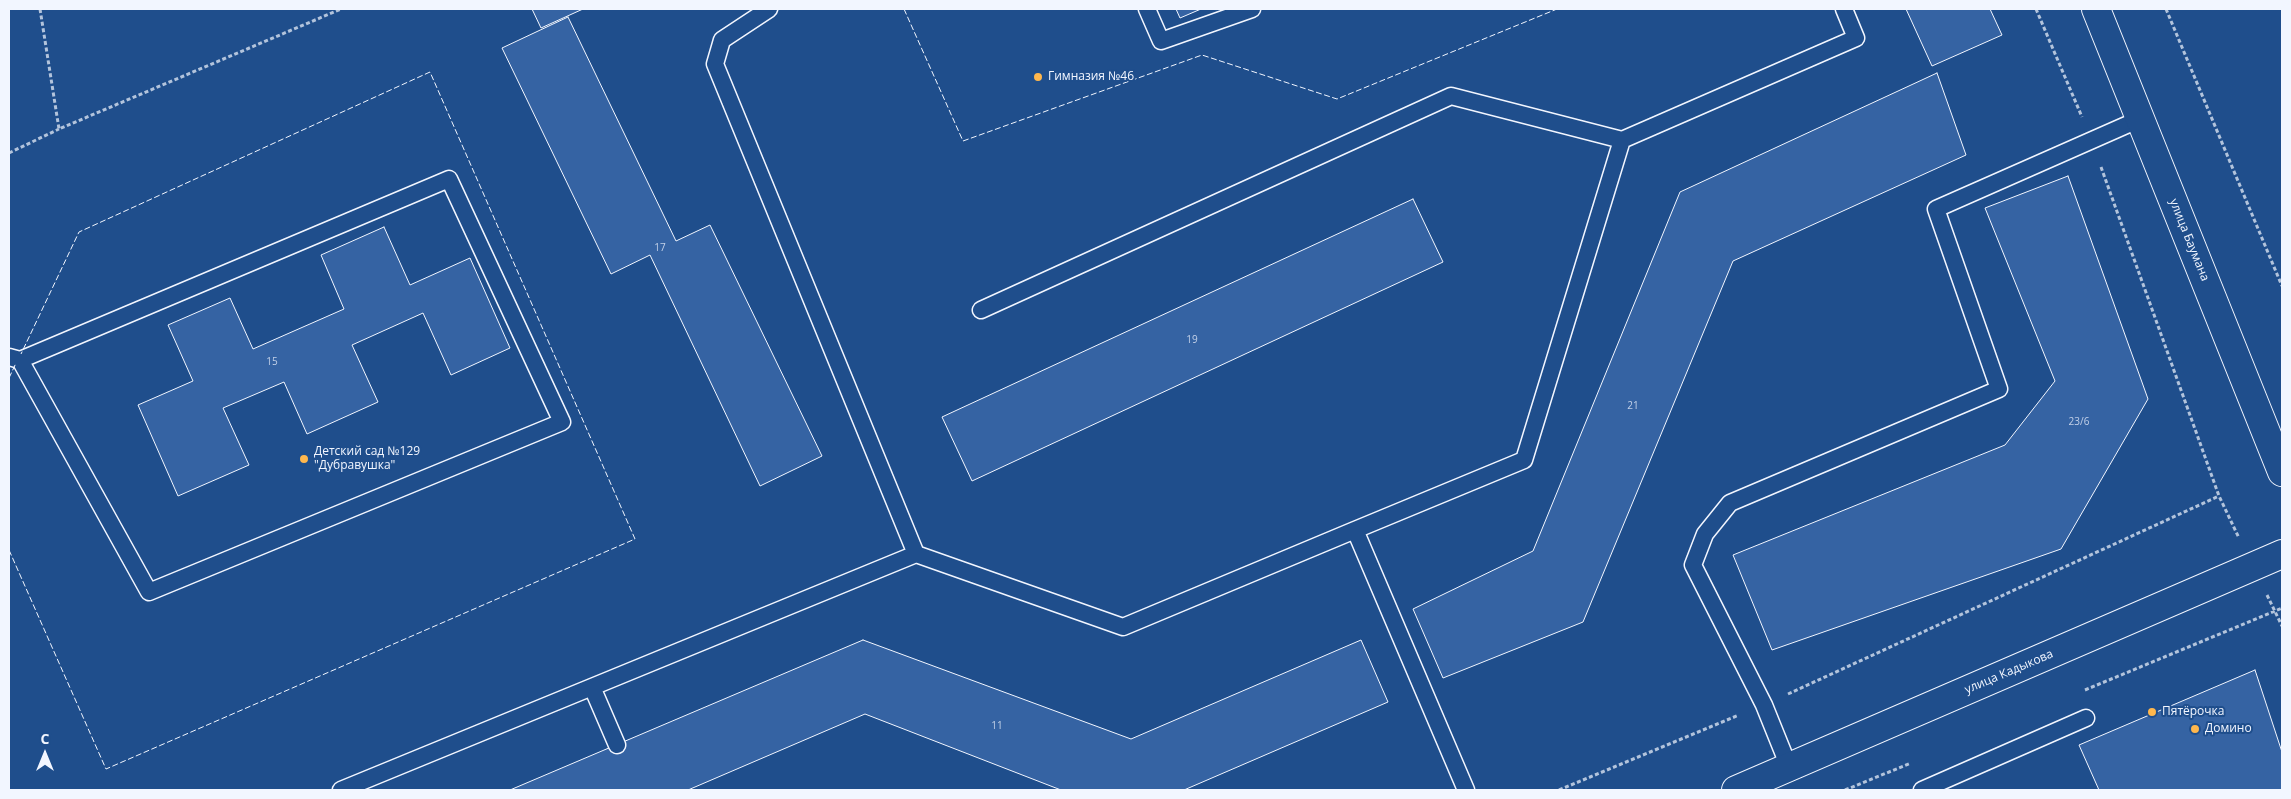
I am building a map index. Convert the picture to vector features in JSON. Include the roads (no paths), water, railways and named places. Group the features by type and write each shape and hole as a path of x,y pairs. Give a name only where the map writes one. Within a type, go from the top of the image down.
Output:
{"street":[{"name":"улица Баумана","path":"2096,9 2282,472"},
{"name":"улица Кадыкова","path":"1736,790 1776,778 2282,554"}],"lane":[{"path":"769,9 722,40 714,64 916,554"},
{"path":"1147,9 1162,41 1252,9"},
{"path":"982,310 1451,96 1622,140 1856,38 1844,9"},
{"path":"1776,778 1764,705 1693,564 1705,534 1730,502 1999,389 1936,209 2140,119"},
{"path":"341,790 916,554 1123,627 1524,460 1622,140"},
{"path":"449,179 562,422 149,592 14,358 449,179"},
{"path":"1355,530 1466,790"},
{"path":"592,687 617,745"},
{"path":"1922,790 2086,718"}],"place":[{"name":"Гимназия №46","path":"1038,77"},
{"name":"Детский сад №129 \"Дубравушка\"","path":"304,459"},
{"name":"Пятёрочка","path":"2152,712"},
{"name":"Домино","path":"2195,729"}]}
